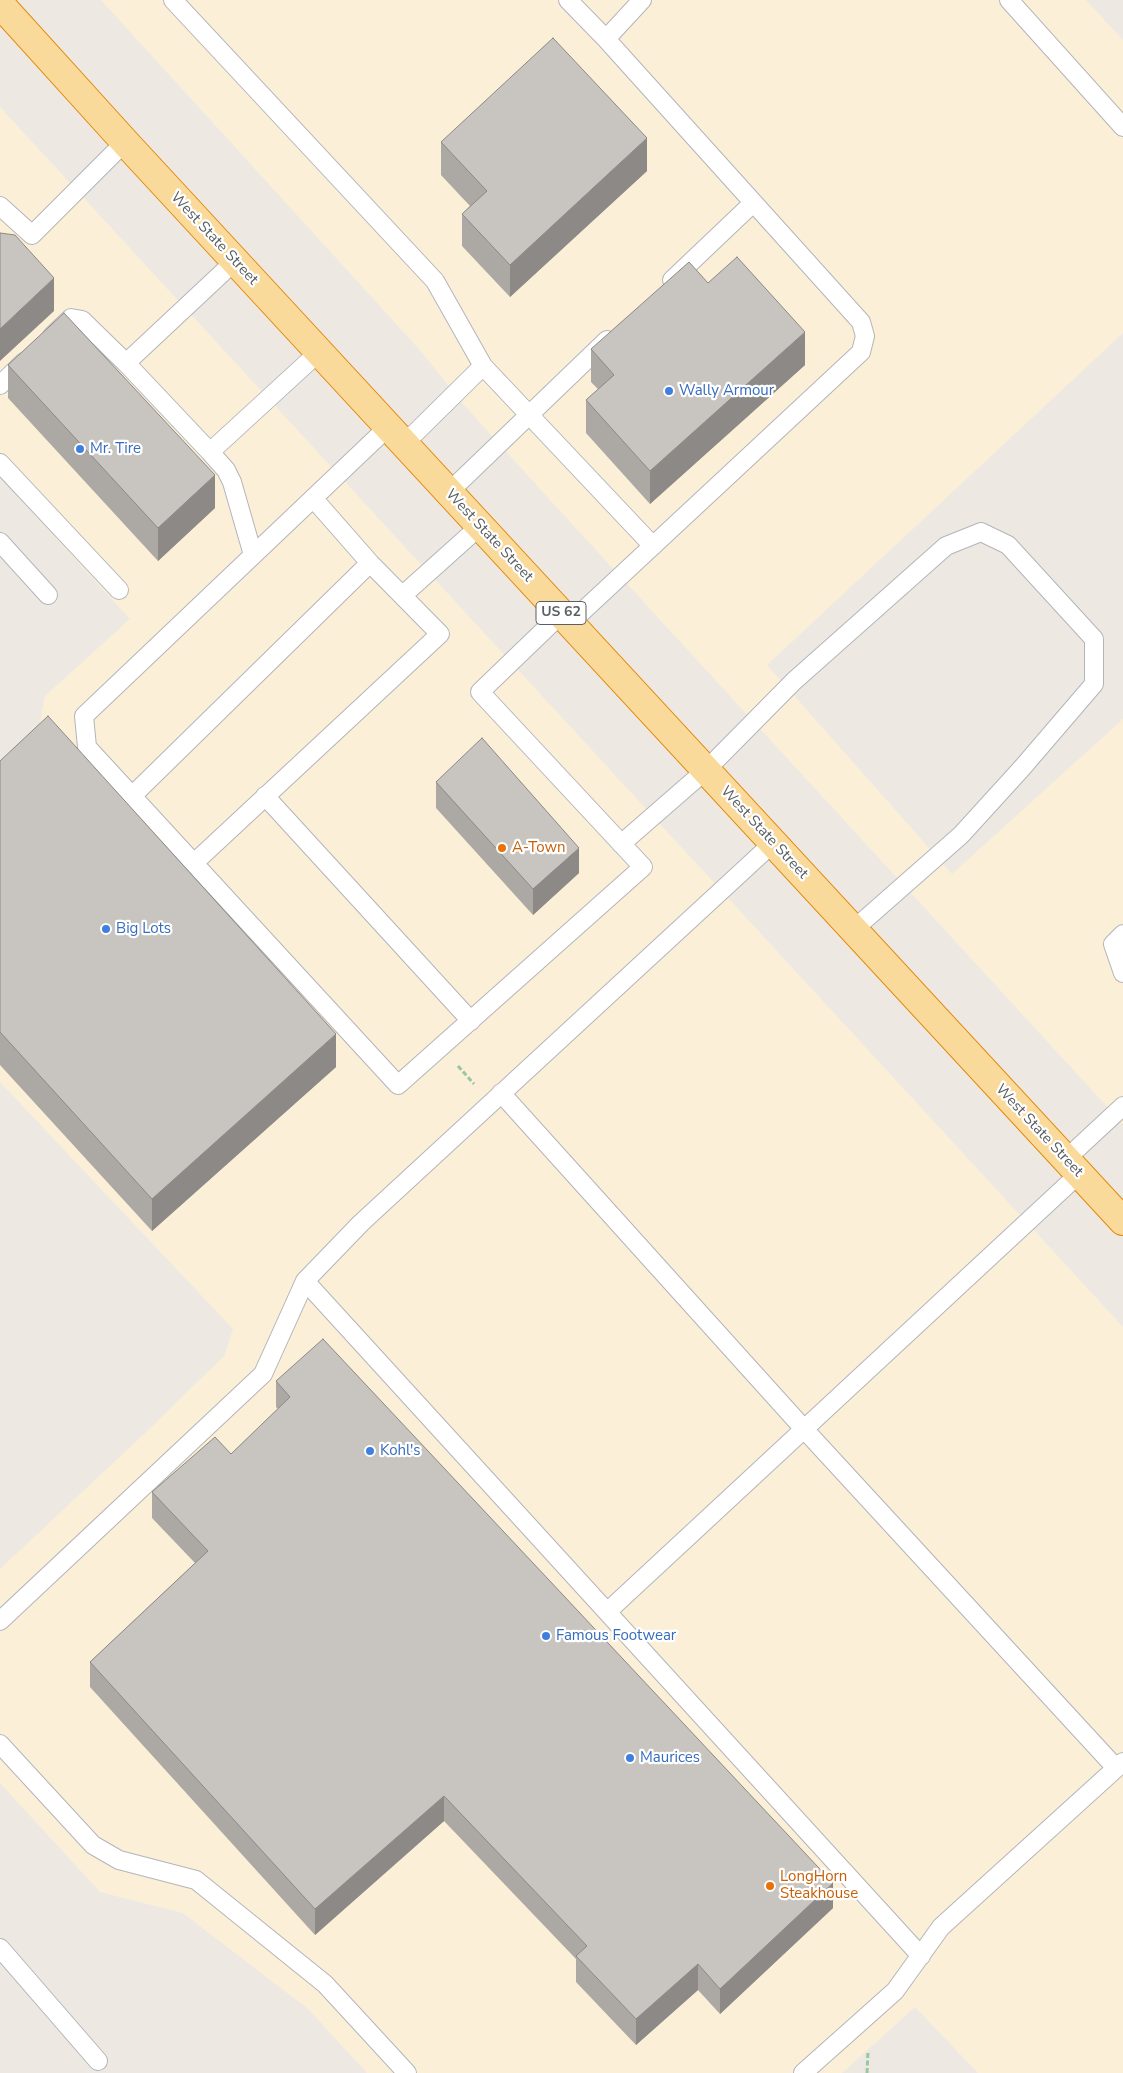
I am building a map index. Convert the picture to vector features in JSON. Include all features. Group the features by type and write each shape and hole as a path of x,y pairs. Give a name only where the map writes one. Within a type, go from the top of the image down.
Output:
{"highway":[{"name":"West State Street","path":"0,4 125,142 1123,1221"}],"lane":[{"path":"173,0 435,281 483,366 653,546"},
{"path":"483,366 313,498 84,716 86,746 398,1086 643,867 480,692 653,546 861,352 865,336 861,322 606,39 568,0"},
{"path":"606,39 642,0"},
{"path":"1009,0 1123,127"},
{"path":"0,206 32,235 125,142"},
{"path":"658,292 753,203"},
{"path":"126,363 235,261"},
{"path":"0,386 71,318 82,320 126,363 226,470 232,482 253,555"},
{"path":"449,492 528,414 622,326"},
{"path":"210,452 319,352"},
{"path":"0,463 119,590"},
{"path":"194,863 440,634 370,563 313,498"},
{"path":"402,596 480,526"},
{"path":"622,844 706,770 794,681 946,546 981,532 1008,545 1094,639 1094,684 962,834 853,930"},
{"path":"0,542 48,595"},
{"path":"132,796 370,563"},
{"path":"265,796 471,1021"},
{"path":"0,1621 263,1374 305,1281 361,1223 773,843"},
{"path":"1123,934 1113,944 1123,973"},
{"path":"496,1098 1119,1765 941,1927 895,1991 803,2073"},
{"path":"607,1612 804,1429 1073,1167 1123,1106"},
{"path":"305,1281 921,1956"},
{"path":"0,1744 93,1845 119,1860 196,1880 325,1984 407,2073"},
{"path":"0,1948 98,2061"}],"path":[{"path":"441,1047 496,1098"}],"shaded area":[{"path":"101,0 1086,0 1123,40 1123,333 767,665 952,874 1123,719 1123,1124 550,500 465,406 419,349"},
{"path":"0,107 1123,1327 1123,2073 978,2073 915,2007 842,2073 367,2073 308,2009 183,1913 100,1892 0,1783 0,1569 225,1355 233,1329 0,1082 0,780 36,745 45,696 130,619 0,477"}],"building":[{"path":"553,38 647,138 510,265 462,214 487,191 441,142"},
{"path":"0,233 15,235 54,278 0,329"},
{"path":"737,257 805,332 650,471 586,400 614,375 591,349 689,262 708,283"},
{"path":"64,313 215,475 158,528 8,365"},
{"name":"Big Lots","path":"48,716 336,1034 152,1199 0,1032 0,761"},
{"path":"482,738 579,848 533,889 436,782"},
{"path":"323,1339 833,1883 720,1989 698,1964 636,2019 576,1956 587,1946 444,1796 315,1909 90,1662 208,1551 152,1492 215,1437 231,1454 290,1397 276,1381"}],"place":[{"name":"Wally Armour","path":"669,391"},
{"name":"Mr. Tire","path":"80,449"},
{"name":"A-Town","path":"502,848"},
{"name":"Big Lots","path":"106,929"},
{"name":"Kohl's","path":"370,1451"},
{"name":"Famous Footwear","path":"546,1636"},
{"name":"Maurices","path":"630,1758"},
{"name":"LongHorn Steakhouse","path":"770,1886"}]}
